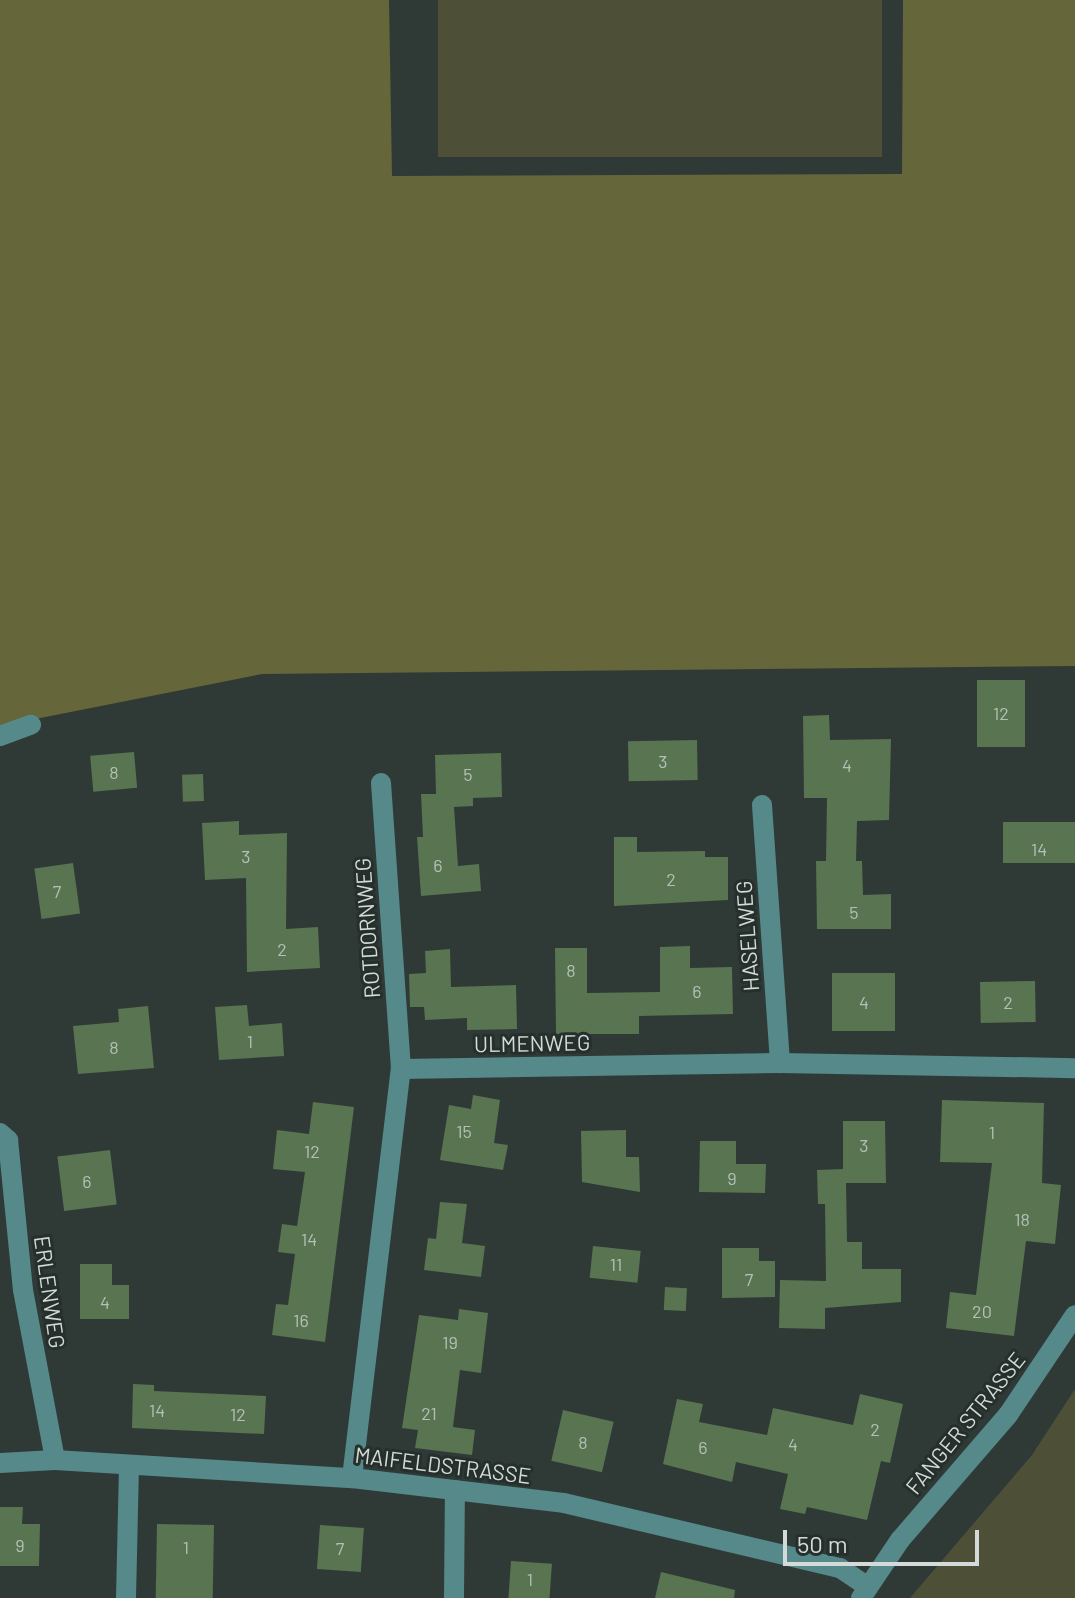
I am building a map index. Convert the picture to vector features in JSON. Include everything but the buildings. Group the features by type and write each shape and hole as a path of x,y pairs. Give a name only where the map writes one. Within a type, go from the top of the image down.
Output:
{"street":[{"path":"0,736 31,725"},
{"name":"ROTDORNWEG","path":"381,783 401,1069"},
{"name":"HASELWEG","path":"762,805 780,1063"},
{"name":"ULMENWEG","path":"401,1069 780,1063 1075,1068"},
{"path":"352,1478 401,1069"},
{"name":"ERLENWEG","path":"0,1133 8,1140 23,1290 55,1460"},
{"name":"FANGER STRASSE","path":"864,1592 1008,1415 1075,1315"},
{"name":"MAIFELDSTRASSE","path":"0,1463 55,1460 352,1478 564,1503 840,1568 864,1592"},
{"path":"126,1598 129,1466"},
{"path":"454,1598 455,1490"}],"green space":[{"path":"0,0 389,0 392,176 902,174 903,0 1075,0 1075,666 262,674 0,726"},
{"path":"438,0 882,0 882,157 438,157"},
{"path":"1075,1389 1075,1598 910,1598 1032,1455"}]}
